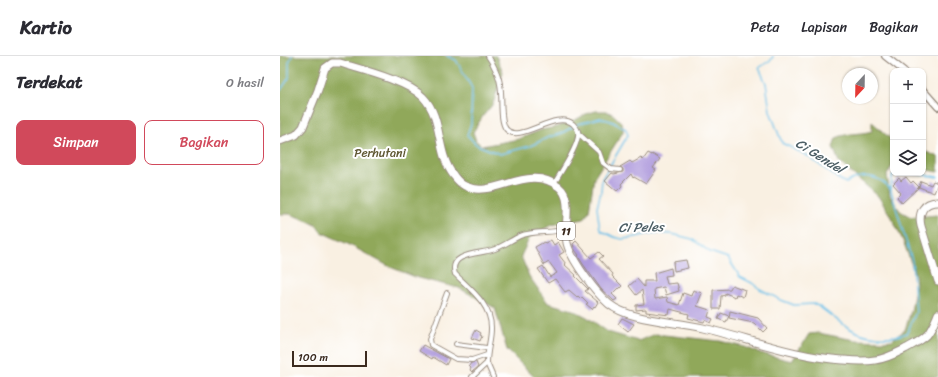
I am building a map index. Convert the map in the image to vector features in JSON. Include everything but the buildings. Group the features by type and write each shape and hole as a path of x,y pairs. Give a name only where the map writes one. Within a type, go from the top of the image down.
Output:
{"highway":[{"path":"280,141 296,135 303,127 325,68 332,63 340,63 398,82 422,96 434,114 438,126 440,144 448,166 458,181 465,186 482,189 525,179 542,179 554,184"},
{"name":"11","path":"554,184 564,192 567,201 566,229 567,243 570,253 594,288 612,306 633,316 704,328 824,359 862,361 882,359 913,344 928,334 938,314"},
{"path":"938,202 926,205 922,210 920,217 921,226 938,281"}],"street":[{"path":"488,56 500,84 503,125 508,131 512,133 523,132 550,122 566,120 572,123 599,152 603,163 611,169 620,170"},
{"path":"885,56 900,68"},
{"path":"926,93 938,107"},
{"path":"554,184 574,150 578,131"},
{"path":"493,377 487,363 487,348 491,330 486,306 455,274 453,269 455,263 464,256 494,249 520,236 561,231 566,229"},
{"path":"447,293 430,340 431,345 456,359 472,360 487,355"},
{"path":"456,344 487,348"},
{"path":"472,377 487,363"}],"green space":[{"name":"Perhutani","path":"280,56 496,56 503,72 493,104 473,132 476,141 482,146 519,139 541,130 557,127 596,111 606,111 614,115 621,122 623,127 623,132 594,178 589,211 584,219 551,225 530,237 521,256 529,276 548,303 573,310 587,317 608,332 638,341 655,334 720,341 792,361 809,334 818,333 855,340 883,341 892,340 905,330 911,311 916,284 915,274 904,243 892,218 878,196 839,162 833,147 836,138 845,135 872,131 872,122 890,138 890,170 887,175 890,196 900,211 911,217 938,215 938,377 534,377 507,350 495,308 459,288 418,278 390,267 350,245 321,232 316,225 308,221 290,214 280,214"},
{"path":"926,152 938,157 938,172 926,170"}],"waterway":[{"name":"Ci Peles","path":"280,91 289,78 289,62 292,56"},
{"name":"Ci Peles","path":"447,56 456,60 472,88 471,124 467,135 477,145 500,154 530,146 549,137 560,134 578,124 600,118 611,121 626,129 628,135 602,179 597,208 600,230 622,239 653,233 672,234 692,239 710,252 728,258 740,277 760,289 794,305 814,304 845,326 862,334 877,337 893,337 907,333 916,312 912,261 891,191 892,176"},
{"name":"Ci Gendel","path":"773,56 772,59 759,68 766,83 770,111 782,143 806,155 846,183 858,178 870,177 881,181 891,190"},
{"name":"Ci Peles","path":"926,175 938,177"}]}
